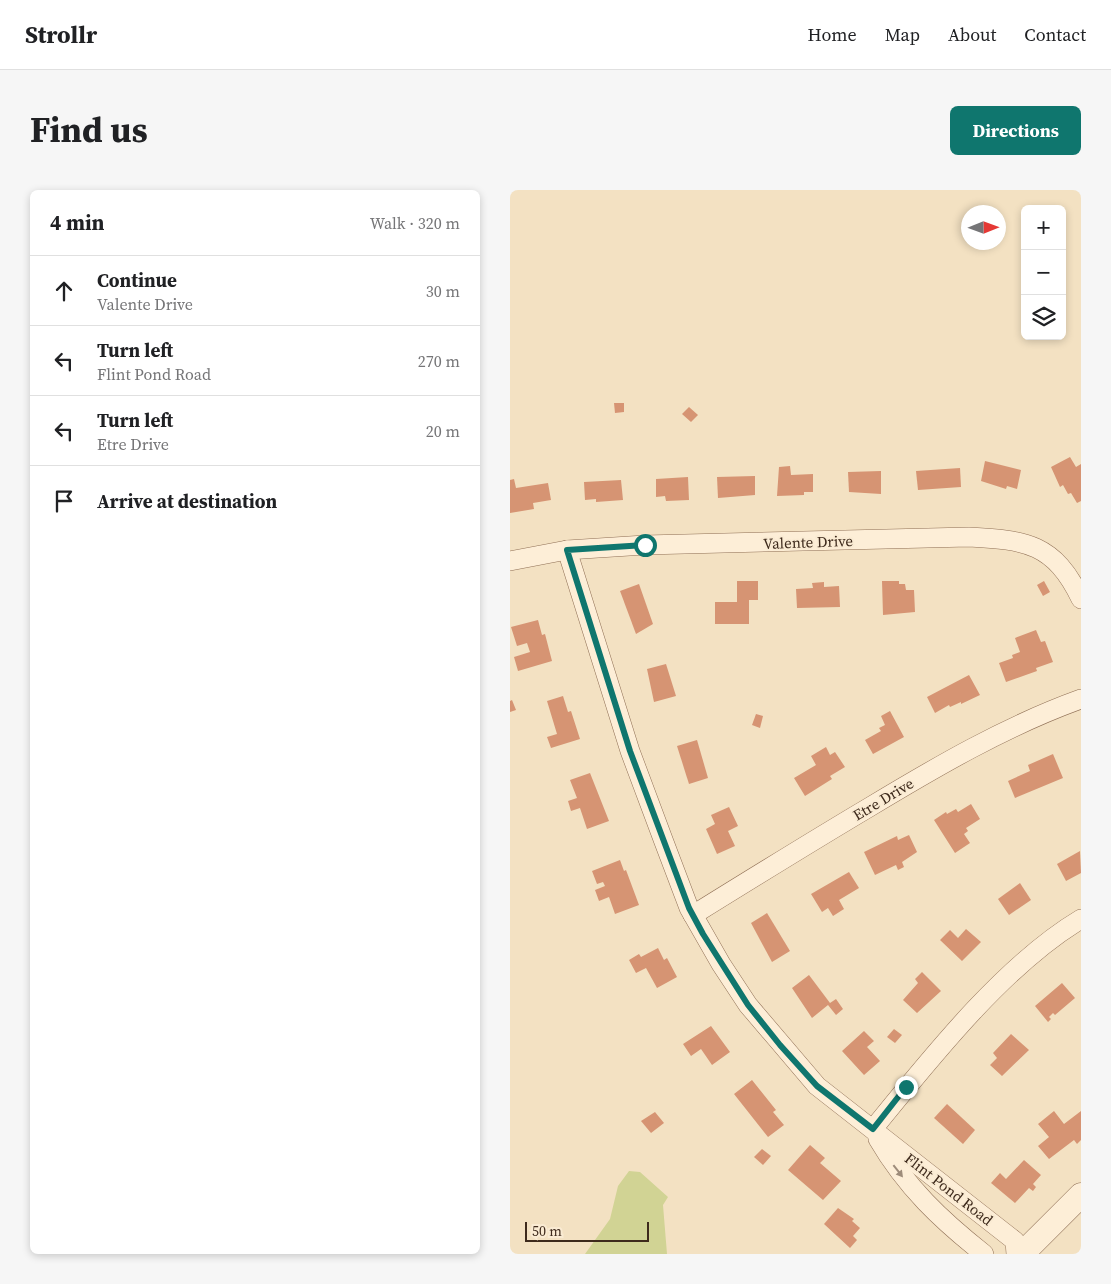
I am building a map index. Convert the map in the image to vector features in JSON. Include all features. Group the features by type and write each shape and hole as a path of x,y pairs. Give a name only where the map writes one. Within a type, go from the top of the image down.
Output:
{"street":[{"name":"Valente Drive","path":"510,561 567,550 645,545 904,538 999,539 1030,544 1049,555 1069,578 1081,599"},
{"name":"Flint Pond Road","path":"567,550 630,751 693,915 748,1005 780,1045 817,1086 1015,1241 1016,1254"},
{"name":"Etre Drive","path":"693,915 816,838 910,783 1052,709 1081,699"},
{"path":"873,1129 951,1036 1003,982 1060,931 1081,919"},
{"name":"Flint Pond Road","path":"873,1129 895,1168 915,1191 938,1215 984,1254"},
{"path":"1022,1254 1081,1195"}],"green space":[{"path":"629,1171 640,1172 668,1197 663,1205 667,1254 585,1254 610,1219 618,1186"}],"building":[{"path":"614,403 624,403 624,412 615,413"},
{"path":"689,407 698,415 691,422 682,414"},
{"path":"1070,457 1076,467 1081,464 1081,501 1077,503 1071,493 1068,494 1063,485 1060,487 1051,467"},
{"path":"985,461 1021,470 1017,489 1007,486 1006,489 981,481"},
{"path":"790,466 791,475 813,474 813,492 804,492 804,495 777,496 779,467"},
{"path":"960,468 961,487 918,490 916,471"},
{"path":"881,471 881,494 849,492 848,472"},
{"path":"755,476 755,495 718,498 717,477"},
{"path":"688,477 689,500 666,501 665,496 656,497 656,479"},
{"path":"514,479 516,488 548,483 551,500 533,503 534,509 510,513 510,480"},
{"path":"621,480 623,500 596,502 596,499 585,500 584,482"},
{"path":"737,581 758,581 758,600 749,600 749,624 715,624 715,602 737,602"},
{"path":"882,581 899,581 899,584 905,584 906,590 914,590 915,612 883,615"},
{"path":"1044,581 1050,592 1043,596 1037,585"},
{"path":"824,582 824,587 839,586 840,607 797,608 796,589 813,588 812,583"},
{"path":"639,584 653,624 636,634 620,591"},
{"path":"538,620 542,635 545,634 552,661 518,671 514,657 530,652 527,643 517,646 511,627"},
{"path":"1036,630 1041,642 1045,641 1053,662 1036,668 1037,671 1006,682 999,663 1013,658 1012,655 1020,652 1015,638"},
{"path":"666,664 676,696 654,702 647,669"},
{"path":"969,675 980,695 961,704 961,702 950,707 949,705 935,713 927,697"},
{"path":"563,696 568,712 571,711 580,739 551,748 547,737 557,734 547,701"},
{"path":"512,700 516,710 510,712 510,701"},
{"path":"890,711 904,737 873,754 865,740 881,731 879,728 885,725 881,716"},
{"path":"756,714 763,716 760,728 752,725"},
{"path":"697,740 708,778 689,784 677,746"},
{"path":"826,747 830,755 835,752 845,767 830,776 832,779 805,796 794,778 816,765 811,756"},
{"path":"1053,754 1063,778 1015,798 1008,781 1030,771 1028,765"},
{"path":"590,773 609,821 587,829 580,808 571,811 568,801 577,798 570,780"},
{"path":"971,804 980,819 966,828 968,831 964,834 970,843 955,853 934,820 946,812 947,814 956,809 958,812"},
{"path":"729,807 738,826 728,831 735,846 717,854 706,829 715,824 711,815"},
{"path":"909,835 917,852 902,862 904,867 898,870 896,865 875,875 864,852 897,836 898,840"},
{"path":"1080,851 1081,873 1066,881 1057,864"},
{"path":"620,860 624,871 626,870 639,905 615,914 609,897 599,901 595,890 605,886 603,882 597,884 592,871"},
{"path":"849,872 859,888 839,900 844,909 833,916 828,908 822,912 811,894"},
{"path":"1020,883 1031,900 1009,915 998,899"},
{"path":"767,913 790,951 772,962 751,923"},
{"path":"966,929 981,942 962,961 940,940 950,930 958,938"},
{"path":"658,948 664,960 667,958 677,977 657,988 646,968 636,973 629,960 639,954 641,957"},
{"path":"922,972 941,991 917,1013 903,1000 918,983 915,979"},
{"path":"809,975 830,1003 836,999 843,1009 836,1015 828,1005 812,1018 792,988"},
{"path":"1062,983 1075,998 1055,1015 1053,1013 1049,1017 1051,1019 1048,1022 1035,1006"},
{"path":"711,1026 730,1052 712,1065 701,1049 691,1056 683,1044"},
{"path":"894,1029 902,1035 895,1043 887,1037"},
{"path":"864,1031 874,1041 867,1047 880,1061 864,1075 842,1051"},
{"path":"1011,1034 1029,1050 1002,1076 990,1065 997,1058 993,1053"},
{"path":"752,1080 776,1110 773,1112 784,1125 768,1137 734,1094"},
{"path":"947,1104 975,1130 963,1144 934,1118"},
{"path":"1054,1111 1064,1124 1081,1111 1081,1140 1077,1144 1074,1140 1049,1159 1038,1146 1049,1137 1038,1124"},
{"path":"655,1112 664,1123 651,1133 641,1121"},
{"path":"810,1145 825,1158 820,1163 841,1181 823,1200 788,1170"},
{"path":"762,1149 771,1156 763,1165 754,1157"},
{"path":"1024,1160 1041,1175 1033,1184 1036,1187 1033,1191 1029,1188 1015,1203 991,1183 1000,1173 1006,1179"},
{"path":"838,1208 854,1219 852,1221 860,1228 853,1236 857,1240 850,1248 824,1224"}],"route":[{"path":"645,545 567,550 630,751 689,908 721,964 748,1005 780,1045 817,1086 873,1129 906,1087"}]}
